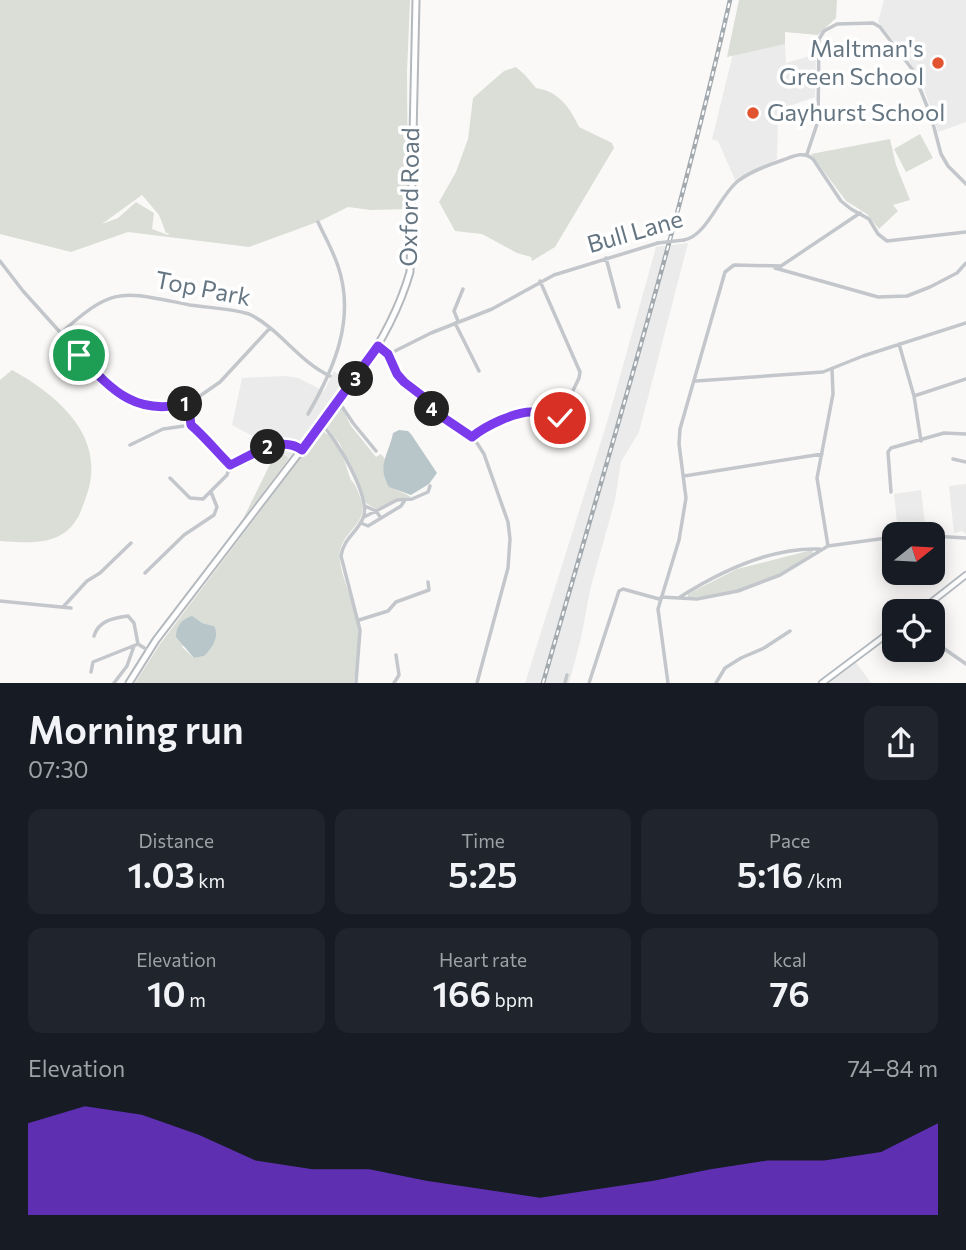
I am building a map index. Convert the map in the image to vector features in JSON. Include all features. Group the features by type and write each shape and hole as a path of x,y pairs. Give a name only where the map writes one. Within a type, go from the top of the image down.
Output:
{"main road":[{"name":"Oxford Road","path":"129,683 149,651 378,346 402,298 410,272 416,0"},
{"path":"935,599 966,575"},
{"path":"822,683 882,638"}],"street":[{"path":"966,184 948,166 941,154 931,116 912,69 884,31 873,23 835,25 824,31 819,39 818,121 807,154 841,201 869,219 878,234 887,241 966,232"},
{"name":"Bull Lane","path":"388,354 456,322 492,309 540,281 606,258 697,235 738,181 765,166 807,154"},
{"path":"772,267 786,264 860,213"},
{"path":"308,414 330,376 340,347 344,299 338,266 318,222"},
{"path":"606,258 619,307"},
{"path":"0,261 23,292 113,391 128,399 154,406 188,403 220,382 270,328"},
{"path":"668,683 658,609 679,540 686,498 679,444 680,429 725,272 734,265 772,267 878,297 907,296 957,273 966,263"},
{"path":"786,264 790,274"},
{"path":"472,437 490,425 526,413 534,412 560,418 579,378 579,372 540,281"},
{"path":"463,289 455,305 456,322 479,371"},
{"name":"Top Park","path":"60,334 95,305 108,298 136,294 239,311 260,319 308,364 330,376"},
{"path":"696,380 810,374 966,323"},
{"path":"899,344 914,396 922,441"},
{"path":"378,346 388,354 397,374 421,395 435,412 472,437 484,454 508,522 510,539 502,594 477,683"},
{"path":"828,546 817,485 833,394 832,369"},
{"path":"914,396 966,379"},
{"path":"338,400 376,451"},
{"path":"188,403 191,425"},
{"path":"320,424 338,443 365,506 364,517 342,546 341,556 359,620 356,683"},
{"path":"130,445 163,429 191,425 203,434 230,465"},
{"path":"891,492 889,450 944,433 966,434"},
{"path":"170,478 190,498 203,499 227,475 230,465 257,451 291,444 302,450"},
{"path":"684,476 822,454"},
{"path":"953,459 966,462"},
{"path":"364,517 397,500 428,492 430,486"},
{"path":"145,573 184,535 214,515 217,507 211,492"},
{"path":"361,523 368,526 405,500"},
{"path":"365,506 376,511 381,518"},
{"path":"386,506 390,512"},
{"path":"945,537 966,538"},
{"path":"589,682 619,591 623,589 660,598 697,599 750,588 797,566 828,546 882,539"},
{"path":"63,607 87,581 100,573 131,543"},
{"path":"679,598 699,585 747,563 807,548 821,549"},
{"path":"428,582 429,590 433,594"},
{"path":"359,620 388,611 396,602 429,590"},
{"path":"0,601 71,608"},
{"path":"94,636 97,628 104,623 128,616 134,622 136,645 127,666 114,683"},
{"path":"716,683 725,668 790,631"},
{"path":"91,672 91,666 96,660 136,645 149,651"},
{"path":"945,648 965,661"},
{"path":"394,683 399,675 396,655"},
{"path":"565,683 567,676"}],"shaded area":[{"path":"0,0 410,0 407,72 408,209 371,210 348,207 320,221 249,247 128,232 71,252 0,234","holes":["142,195 159,215 168,235 152,229 154,213 136,202 118,218 102,224"]},
{"path":"739,0 837,0 836,18 818,35 785,32 785,44 727,57"},
{"name":"Maltman's Green School","path":"884,0 966,0 966,122 938,132 924,88 915,71 905,54 878,22"},
{"name":"Gayhurst School","path":"785,44 786,63 816,54 815,97 787,107 787,119 778,119 777,159 736,182 718,141 712,139 733,54"},
{"path":"516,67 536,88 557,96 572,113 579,127 612,143 614,148 555,247 532,261 531,257 517,253 482,234 455,231 439,202 456,172 468,139 473,98 504,71"},
{"path":"920,134 933,158 906,172 894,149"},
{"path":"890,139 896,165 910,200 893,205 898,211 879,229 867,214 846,201 811,154"},
{"path":"688,243 639,432 621,462 615,500 590,590 569,683 525,683 609,416 656,247"},
{"path":"12,370 62,406 85,438 90,456 91,476 79,514 65,533 45,541 0,541 0,380"},
{"path":"334,371 347,381 289,458 232,425 242,378 298,378 324,391"},
{"path":"341,406 351,426 376,457 381,454 385,459 384,476 389,485 411,497 396,499 376,509 366,503 340,444 326,426"},
{"path":"399,430 411,434 437,473 429,484 411,495 389,487 385,480 383,466 393,433"},
{"path":"321,431 327,434 341,452 363,507 359,520 346,537 340,551 358,629 354,683 135,683 160,644","holes":["202,623 214,626 204,656 194,658 182,647"]},
{"path":"277,450 289,458 243,519"},
{"path":"966,484 966,534 962,531 954,533 949,486"},
{"path":"921,490 925,522 897,522 894,494"},
{"path":"812,550 813,553 785,571 754,585 721,594 688,597 688,594 737,569"},
{"path":"192,616 202,623 214,626 216,630 214,642 207,653 194,658 176,637 180,624"},
{"path":"855,661 871,683 827,683 850,665"}],"railway":[{"path":"543,683 665,257 730,0"}],"place":[{"name":"Maltman's Green School","path":"938,63"},
{"name":"Gayhurst School","path":"753,113"}],"route":[{"path":"79,355 113,391 128,399 166,407 188,403 192,427 203,434 230,465 257,451 275,446 291,444 302,450 378,346 388,354 397,374 404,382 421,395 435,412 472,437 490,425 526,413 534,412 560,418"}]}
